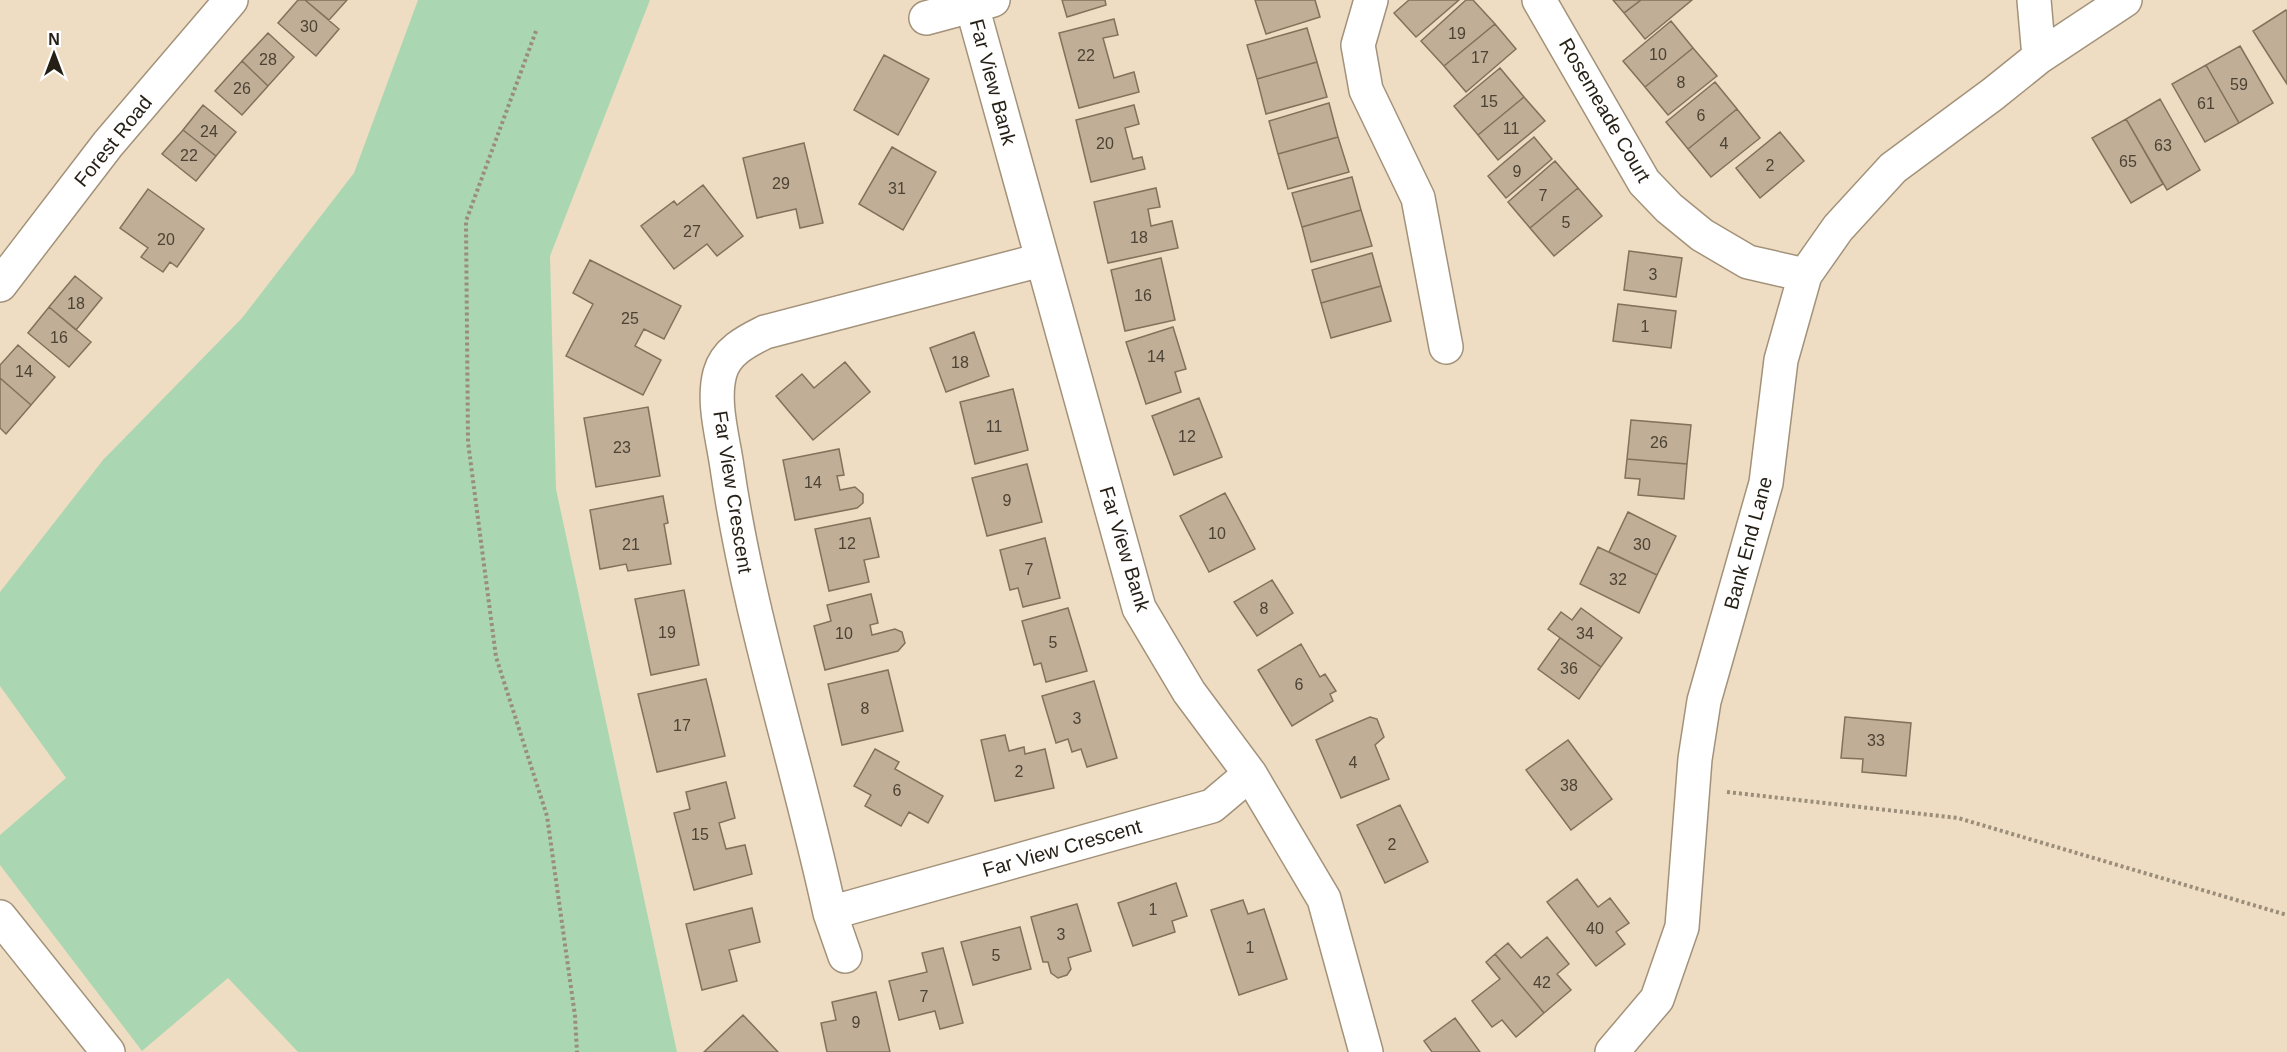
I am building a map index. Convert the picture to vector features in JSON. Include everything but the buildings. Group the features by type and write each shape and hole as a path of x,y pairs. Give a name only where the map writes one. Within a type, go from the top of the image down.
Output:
{"street":[{"name":"Forest Road","path":"0,285 108,144 231,0"},
{"path":"1371,0 1358,45 1366,90 1418,198 1446,347"},
{"name":"Rosemeade Court","path":"1539,0 1644,182 1702,235 1748,262 1805,275"},
{"path":"2034,0 2038,57"},
{"name":"Bank End Lane","path":"1612,1052 1657,999 1682,927 1693,788 1704,701 1766,483 1781,360 1805,275 1838,228 1893,168 1993,94 2038,57 2125,0"},
{"name":"Far View Bank","path":"926,18 983,3 1041,260 1139,608 1189,692 1250,774 1324,898 1366,1052"},
{"name":"Far View Crescent","path":"844,956 830,913 813,836 767,668 736,529 718,406 720,372 739,344 765,332 1041,260"},
{"name":"Far View Crescent","path":"830,913 1212,806 1250,774"},
{"path":"0,917 108,1052"}],"path":[{"path":"537,31 466,221 468,442 496,657 547,816 575,1016 577,1052"},
{"path":"1693,788 1958,818 2287,915"}],"green space":[{"path":"418,0 650,0 550,256 556,489 677,1052 298,1052 228,978 142,1051 0,865 0,835 66,778 0,686 0,592 103,460 242,318 354,173"}]}
